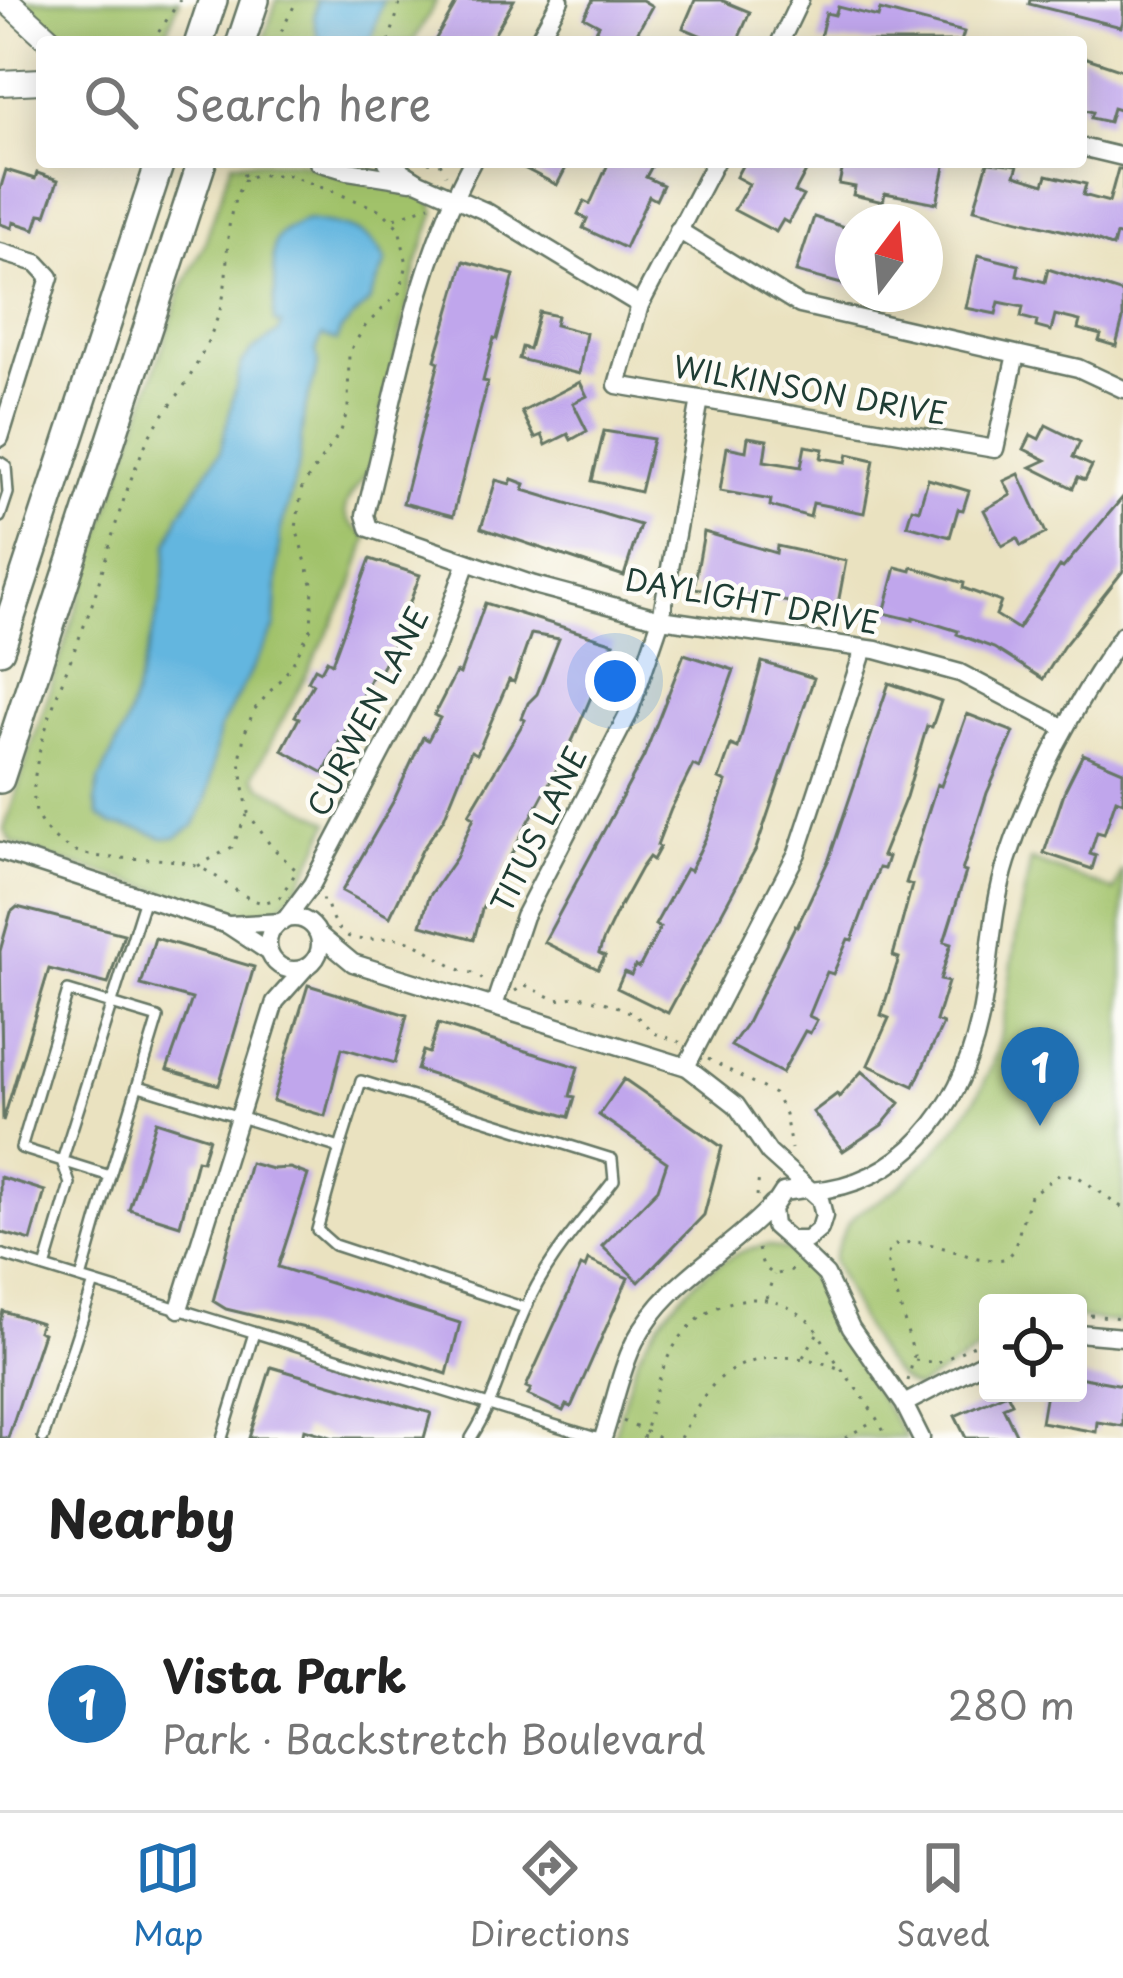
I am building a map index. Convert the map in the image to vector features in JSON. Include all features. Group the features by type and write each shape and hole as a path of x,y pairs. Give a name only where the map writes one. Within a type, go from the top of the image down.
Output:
{"main road":[{"path":"201,36 212,0"},
{"path":"244,36 255,0"},
{"path":"0,649 158,168"},
{"path":"0,778 200,168"}],"street":[{"path":"6,0 45,36"},
{"path":"540,36 560,0"},
{"path":"783,36 800,0"},
{"path":"0,83 36,81"},
{"path":"1087,149 1123,158"},
{"path":"338,168 419,182"},
{"path":"397,168 455,196 640,305 713,168"},
{"path":"455,196 469,168"},
{"name":"DAYLIGHT DRIVE","path":"455,196 421,295 365,515 370,528 535,585 661,619 864,649 960,673 1063,727"},
{"path":"678,230 800,305 1078,368 1123,389"},
{"path":"0,252 37,263 50,277 0,438"},
{"name":"WILKINSON DRIVE","path":"640,305 617,386 995,449 1016,354"},
{"name":"TITUS LANE","path":"494,1006 524,916 629,712 661,619 700,399"},
{"name":"CURWEN LANE","path":"284,921 312,884 436,648 467,562"},
{"path":"736,1241 807,1240 854,1186 923,1137 960,1081 981,1018 1005,866 1032,789 1063,727 1123,634"},
{"path":"686,1067 797,853 864,649"},
{"path":"0,851 228,925 287,969 352,962 686,1067 736,1105 769,1153 823,1204 826,1275 850,1328 906,1396 921,1438"},
{"path":"275,1002 320,947 312,884"},
{"path":"228,925 301,919 352,962"},
{"path":"179,1310 275,1002 271,934 284,921"},
{"path":"769,1153 772,1220 826,1275"},
{"path":"599,1438 624,1367 649,1319 705,1260 736,1241 788,1189 854,1186"},
{"path":"1087,1334 1123,1337"},
{"path":"906,1396 979,1364"}],"lane":[{"path":"0,462 6,466 9,482 0,517"},
{"path":"45,1268 70,1184 62,1161 145,898"},
{"path":"81,1279 158,1018 68,991 21,1148 110,1176"},
{"path":"471,1438 492,1406 525,1308 558,1250 614,1180 612,1159 361,1081 316,1230 334,1246 525,1308"},
{"path":"139,1086 340,1148"},
{"path":"0,1254 599,1438"},
{"path":"43,1438 94,1283"},
{"path":"222,1438 254,1333"}],"path":[{"path":"156,36 180,0"},
{"path":"279,36 297,0"},
{"path":"391,36 400,0"},
{"path":"242,168 245,178"},
{"path":"443,168 446,174"},
{"path":"290,175 361,201 393,219 404,244 405,281 349,352 347,409 341,431 302,487 296,529 313,586 311,628 291,667 254,710 240,761 248,813 271,846 297,871 274,901 257,902 196,866 164,858 86,856 44,826 32,794 48,720 94,598 133,471 151,433 187,383 221,303 225,235 236,193 245,178 290,175"},
{"path":"393,219 433,204"},
{"path":"196,866 232,847 248,813"},
{"path":"906,1396 914,1360 886,1257 892,1246 924,1241 1002,1260 1014,1250 1030,1195 1047,1180 1066,1173 1123,1208"},
{"path":"753,1205 760,1174"},
{"path":"758,1250 763,1266 774,1274"},
{"path":"774,1274 800,1267"},
{"path":"766,1300 774,1274"},
{"path":"643,1438 664,1366 688,1327 721,1304 766,1300 809,1320 887,1438"},
{"path":"1087,1315 1123,1318"},
{"path":"802,1358 817,1334"},
{"path":"914,1360 938,1363 979,1342"},
{"path":"680,1438 704,1396 737,1367 779,1356 844,1371"},
{"path":"610,1417 659,1438"},
{"path":"844,1438 878,1418"}],"green space":[{"path":"15,0 179,0 165,36 64,36"},
{"path":"277,0 437,0 416,36 265,36"},
{"path":"230,168 319,168 396,184 429,196 435,212 417,264 370,467 345,510 354,527 368,536 352,587 253,776 261,786 330,822 291,895 279,906 249,917 52,858 12,843 4,830 180,293 204,245"},
{"path":"1031,860 1114,891 1123,869 1123,1323 1087,1319 1087,1294 979,1294 979,1350 916,1388 902,1380 878,1351 833,1261 853,1218 903,1183 936,1151 978,1094 1000,1036"},
{"path":"767,1245 788,1250 807,1266 843,1342 906,1438 613,1438 640,1352 669,1310 714,1268"}],"water":[{"path":"317,0 383,0 372,36 318,36"},
{"path":"306,220 364,235 386,262 369,302 340,331 337,341 322,336 316,350 318,366 304,412 299,463 280,533 275,627 219,730 207,799 195,825 177,837 162,838 112,825 99,816 95,802 99,781 125,727 148,649 161,601 168,544 180,514 220,452 241,365 251,351 279,332 281,324 274,322 275,243 284,231"}],"building":[{"path":"458,0 514,0 493,36 437,36"},
{"path":"593,0 642,0 652,6 635,36 593,36 599,25 584,17"},
{"path":"695,0 721,0 750,12 740,36 702,36 683,28"},
{"path":"1030,0 1123,0 1123,21 1121,27 1029,4"},
{"path":"838,7 878,17 880,10 964,32 963,36 820,36 826,13 835,15"},
{"path":"1087,58 1123,70 1123,111 1113,108 1109,122 1091,118 1093,112 1087,110"},
{"path":"524,168 566,168 557,185"},
{"path":"606,168 651,168 646,177 663,185 656,200 649,196 625,248 583,228 587,219 578,214 584,201 590,204"},
{"path":"741,168 808,168 795,192 803,196 788,223 783,220 776,232 734,210 749,184 736,177"},
{"path":"843,168 945,168 937,203 885,193 883,202 853,195 855,187 839,184"},
{"path":"986,168 1017,168 1015,175 1044,184 1047,175 1086,184 1083,195 1109,202 1118,169 1123,169 1123,237 1116,235 1113,247 974,209"},
{"path":"6,170 58,180 46,215 40,214 35,229 13,222 12,228 0,224 0,190"},
{"path":"814,217 835,224 835,282 796,272"},
{"path":"978,255 1019,265 1017,275 1045,282 1048,269 1123,293 1116,346 1099,341 1101,335 1078,329 1080,321 1055,315 1051,331 1021,317 1023,307 999,302 996,314 966,308"},
{"path":"464,261 514,275 483,381 488,382 453,516 403,503 439,362 435,360"},
{"path":"539,312 557,316 555,325 586,333 579,374 519,359 522,347 529,349"},
{"path":"580,382 587,396 573,403 587,431 546,445 542,435 535,438 522,412"},
{"path":"1046,425 1080,442 1073,457 1092,466 1085,480 1078,477 1073,488 1031,467 1046,460 1024,449 1031,435 1039,439"},
{"path":"604,431 653,439 640,492 592,481"},
{"path":"748,437 767,440 764,461 801,467 805,446 823,449 821,458 846,462 848,454 874,460 864,513 813,503 810,517 770,506 771,500 720,491 727,447 746,451"},
{"path":"1019,474 1046,533 1021,546 1017,538 1002,546 984,510 1011,495 1004,481"},
{"path":"512,479 525,484 523,490 640,525 624,576 481,528 496,480 510,484"},
{"path":"928,479 969,491 950,537 907,525 912,508 919,510"},
{"path":"1123,497 1123,571 1043,679 958,631 884,613 896,567 911,571 912,567 964,583 963,588 1001,602 996,615 1018,629 1060,566"},
{"path":"704,532 776,553 777,546 846,561 837,609 694,588"},
{"path":"370,559 420,575 396,640 378,675 373,673 324,773 282,750 313,684 308,681 315,668 321,671 327,660 332,663"},
{"path":"485,603 614,643 573,739 482,909 474,939 421,925 429,897 456,858 474,817 469,814 525,720 528,703 537,694 559,639 531,634 514,682 509,680 477,754 471,751 444,818 422,850 390,917 342,891 393,802 423,737 428,740 440,718 434,715 456,672 460,674"},
{"path":"684,654 734,670 699,768 693,765 671,809 660,847 641,868 619,908 603,941 599,953 605,956 598,969 544,942 644,756"},
{"path":"762,662 814,678 756,849 668,1013 617,988 624,972 631,975 635,966 639,968 660,928 655,925 710,829 726,782 719,779 731,745 738,748"},
{"path":"889,683 941,701 932,727 927,726 882,856 888,857 884,869 879,868 852,940 848,939 833,974 827,972 809,1016 817,1020 810,1033 805,1031 782,1073 731,1046 829,859"},
{"path":"967,714 1014,732 987,793 962,871 966,872 944,942 951,944 940,980 948,982 936,1021 943,1024 914,1086 868,1065 889,1018 881,1015 899,958 893,956 912,885 906,883 937,784 941,786"},
{"path":"1083,754 1123,771 1123,802 1116,799 1104,834 1097,832 1090,854 1096,856 1092,869 1044,853"},
{"path":"17,907 124,934 108,984 49,969 3,1121 0,951 11,912"},
{"path":"155,938 254,967 219,1085 167,1070 192,999 141,985"},
{"path":"308,985 407,1015 395,1063 342,1048 325,1116 273,1101"},
{"path":"438,1024 578,1067 569,1117 417,1070 423,1051 429,1053"},
{"path":"862,1071 900,1103 882,1125 843,1151 813,1112 839,1097"},
{"path":"624,1079 722,1147 704,1215 639,1282 602,1246 658,1189 667,1162 599,1115"},
{"path":"156,1121 209,1138 202,1161 197,1160 180,1225 129,1209"},
{"path":"250,1163 308,1175 278,1267 460,1323 447,1374 313,1330 226,1309 213,1301"},
{"path":"0,1177 45,1191 31,1241 0,1232"},
{"path":"588,1260 628,1278 571,1407 566,1405 563,1411 528,1395 531,1389 526,1387 581,1266 585,1268"},
{"path":"3,1311 41,1323 38,1331 43,1333 8,1438 0,1438"},
{"path":"271,1367 431,1413 424,1438 334,1438 304,1429 302,1438 249,1438"},
{"path":"1087,1379 1123,1385 1123,1426 1097,1422 1096,1432 1041,1422 1044,1402 1087,1402"},
{"path":"987,1402 1012,1402 1003,1407 1018,1438 966,1438 955,1416"}],"place":[{"name":"Vista Park","path":"1040,1126"}]}
